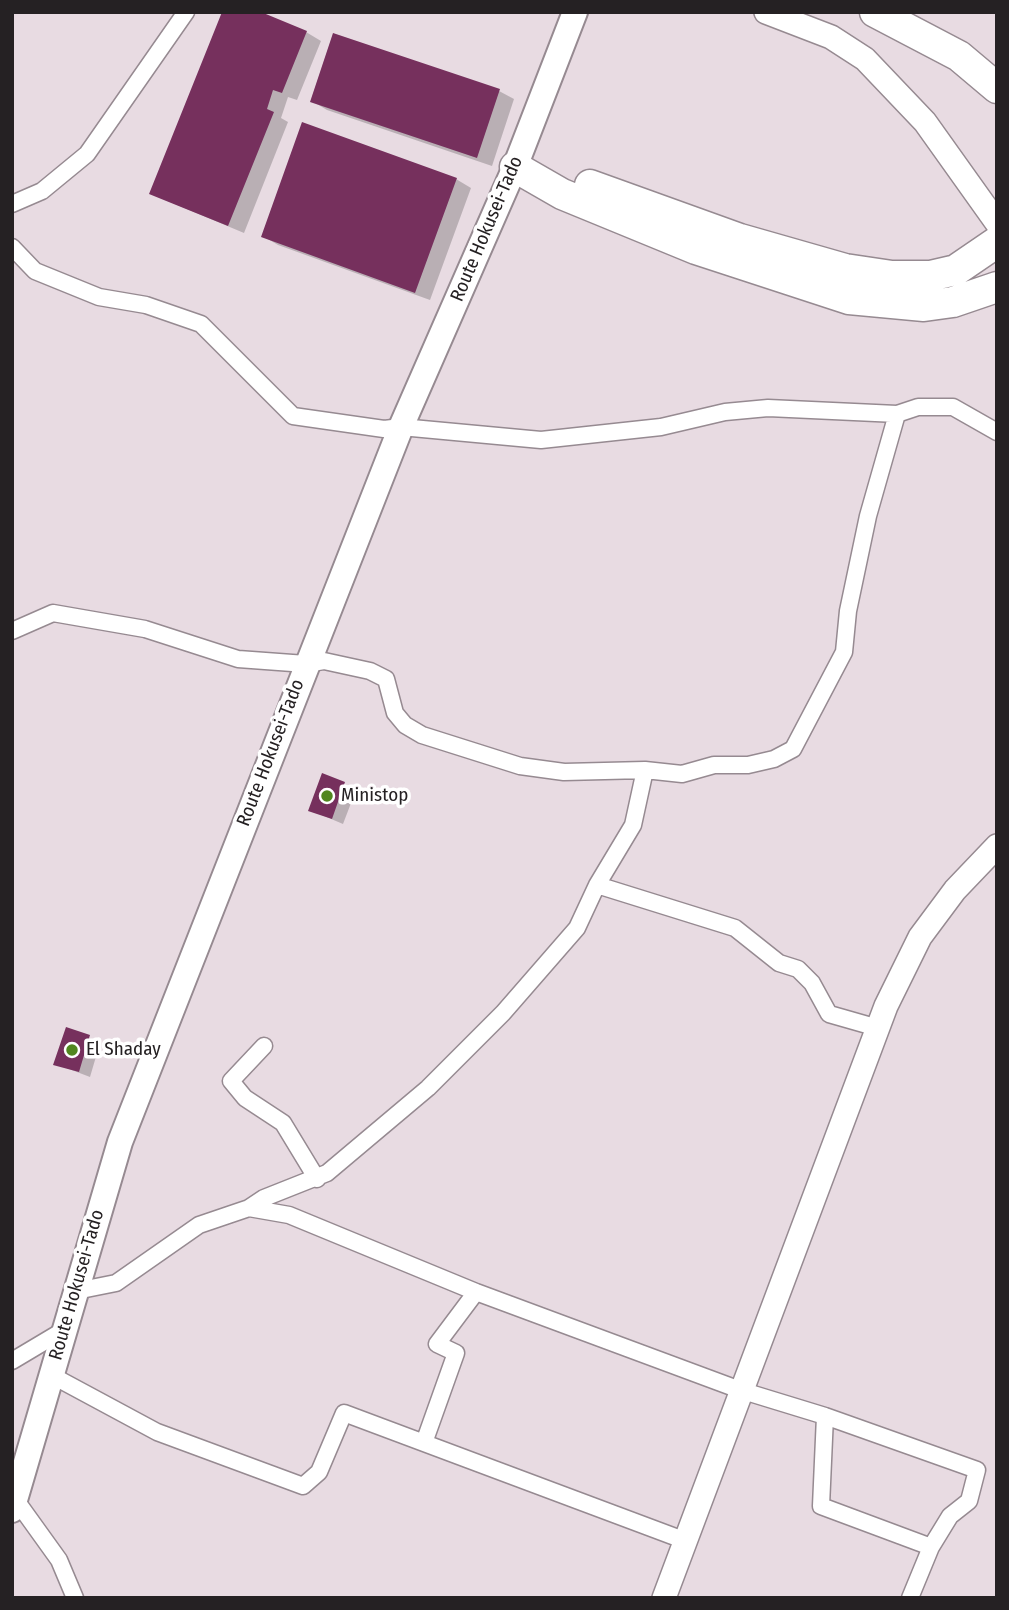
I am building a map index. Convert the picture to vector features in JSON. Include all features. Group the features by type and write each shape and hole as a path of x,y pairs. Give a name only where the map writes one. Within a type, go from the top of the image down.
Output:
{"highway":[{"path":"876,12 960,56 997,88"},
{"path":"515,167 568,177 740,239 869,273 930,276 956,270 996,228"},
{"path":"515,167 562,194 696,249 849,299 924,306 953,302 997,286"}],"main road":[{"name":"Route Hokusei-Tado","path":"13,1501 120,1142 401,427 515,167 575,12"}],"street":[{"path":"12,204 41,191 87,154 186,12"},
{"path":"766,12 831,37 865,59 925,122 996,228"},
{"path":"12,247 35,271 99,297 146,305 201,324 293,416 384,429 401,427 541,440 661,427 725,412 768,408 897,414 918,407 953,407 997,432"},
{"path":"12,631 53,613 145,629 238,659 306,664 324,661 370,671 386,679 396,713 405,725 422,736 520,766 564,772 645,770 682,774 714,765 748,765 775,759 793,749 844,652 848,611 868,516 897,414"},
{"path":"76,1291 116,1283 199,1225 249,1208 264,1198 317,1179 409,1105 503,1013 577,928 597,885 633,825 644,786 645,770"},
{"path":"664,1598 878,1028 920,937 955,890 997,846"},
{"path":"597,885 735,928 779,963 798,969 812,983 829,1014 878,1028"},
{"path":"264,1046 231,1081 245,1098 283,1123 317,1179"},
{"path":"249,1208 289,1215 476,1292 740,1390 825,1416 977,1470 969,1501 950,1516 931,1548 910,1598"},
{"path":"425,1440 456,1353 436,1344 476,1292"},
{"path":"12,1361 64,1330"},
{"path":"51,1375 157,1432 303,1486 319,1472 344,1413 425,1440 686,1541"},
{"path":"825,1416 821,1506 931,1548"},
{"path":"13,1501 59,1560 75,1598"}],"building":[{"path":"222,12 261,12 307,31 282,93 273,90 267,109 274,112 228,226 149,194"},
{"path":"333,33 500,89 477,158 310,102"},
{"path":"302,122 457,178 415,293 261,237"},
{"name":"Ministop","path":"322,773 345,782 332,819 308,811"},
{"name":"El Shaday","path":"66,1027 90,1035 79,1072 53,1065"}],"place":[{"name":"Ministop","path":"327,796"},
{"name":"El Shaday","path":"72,1050"}]}
